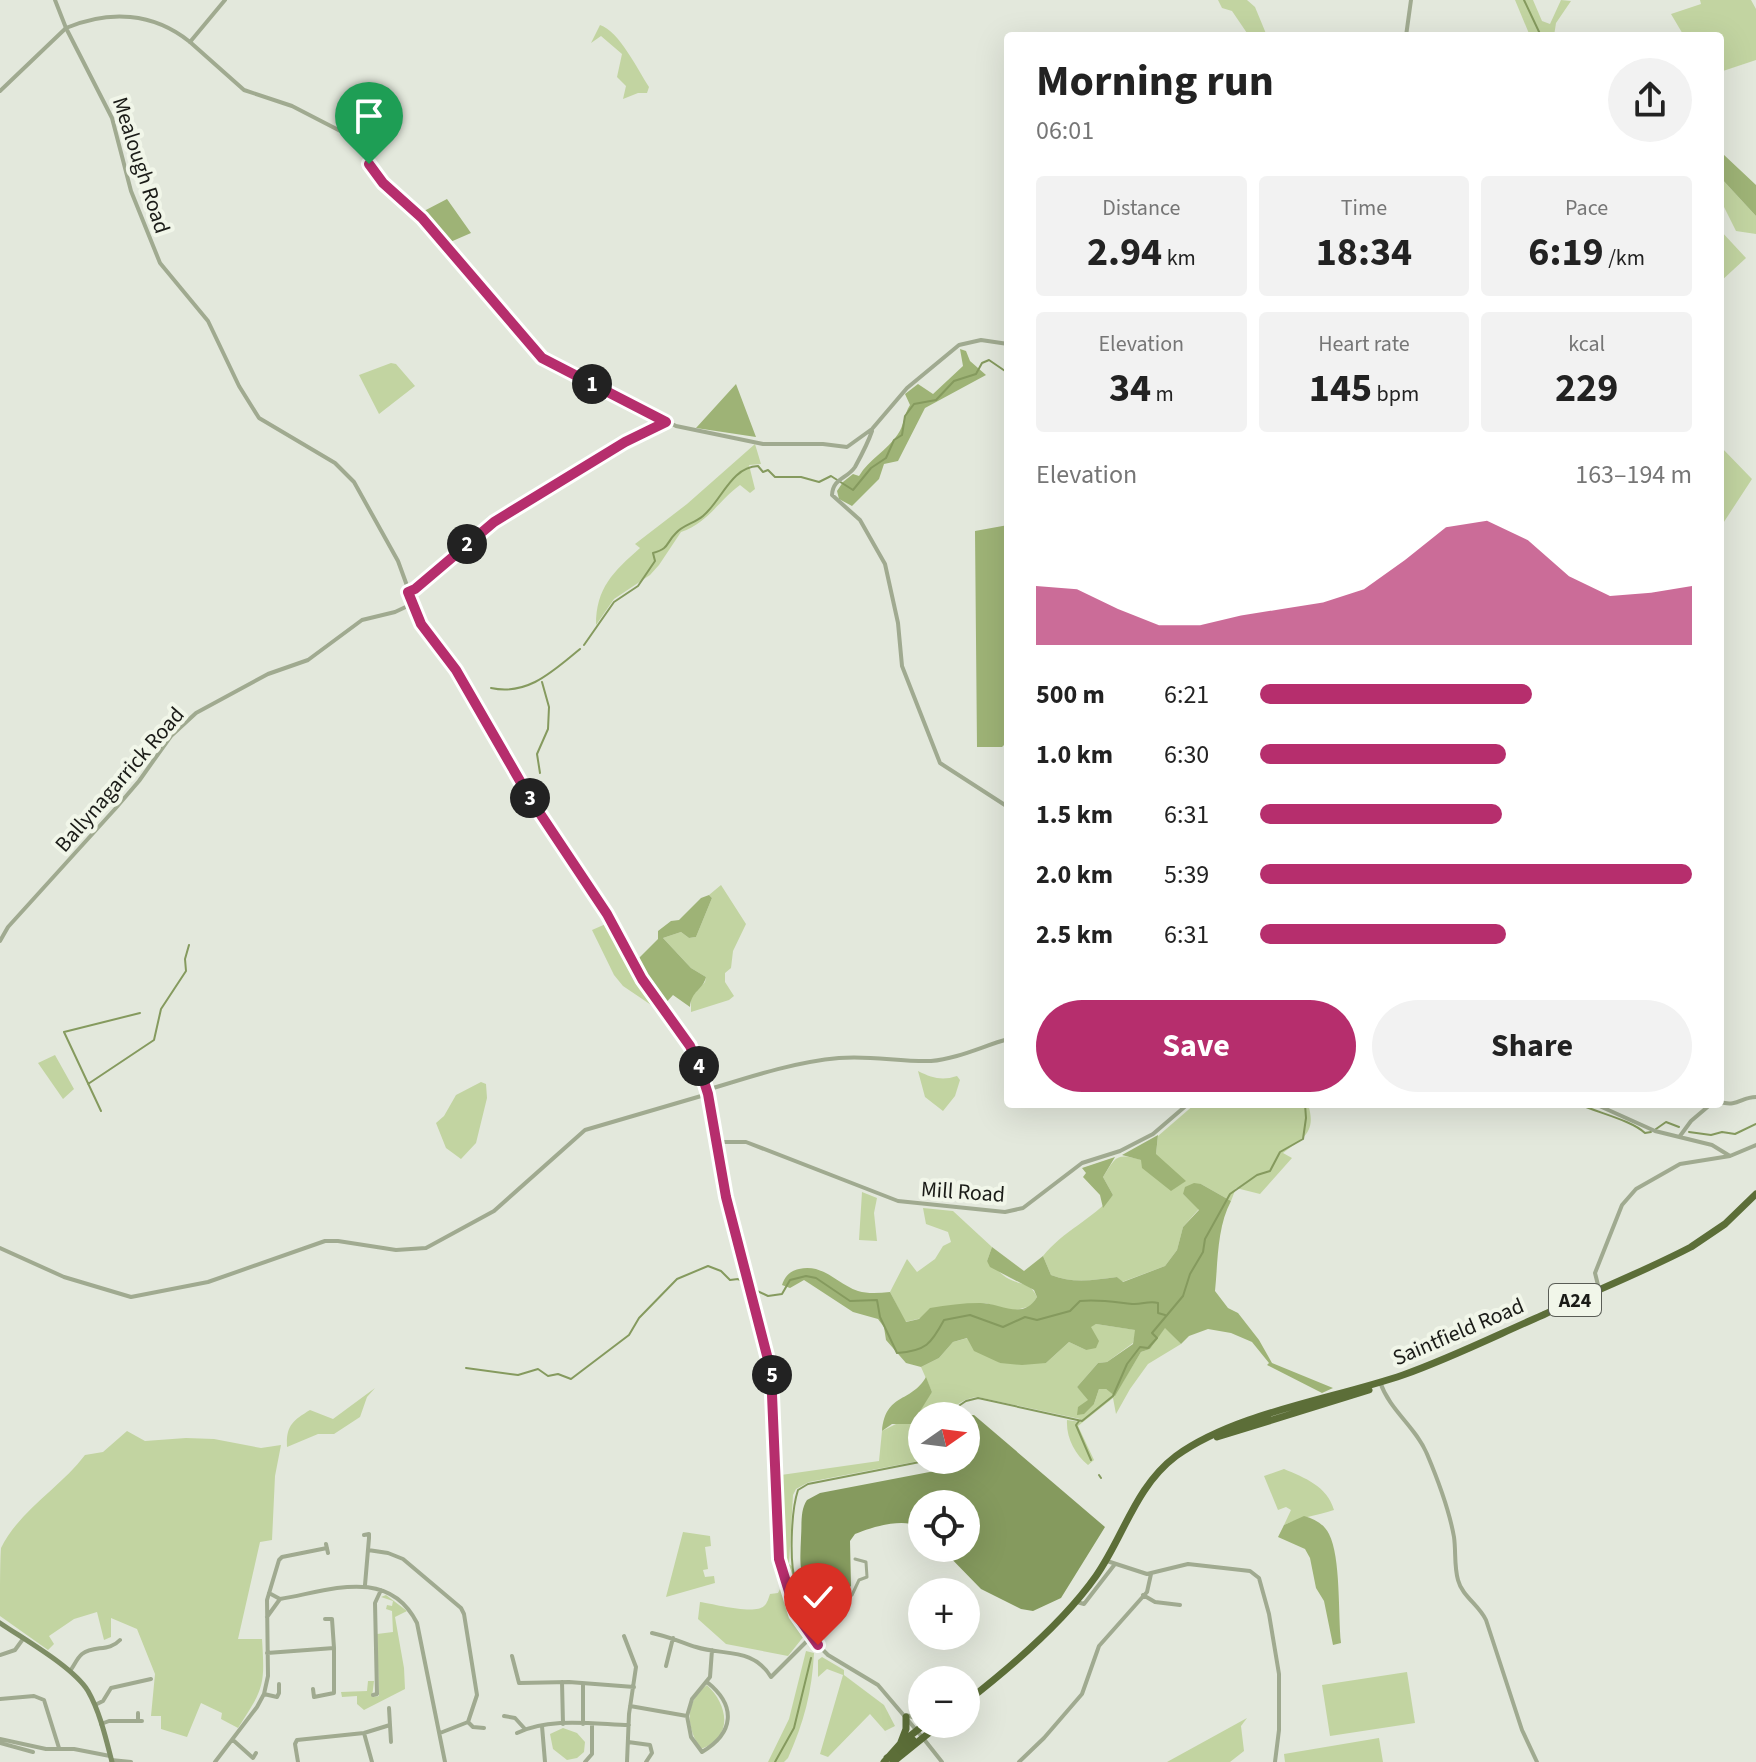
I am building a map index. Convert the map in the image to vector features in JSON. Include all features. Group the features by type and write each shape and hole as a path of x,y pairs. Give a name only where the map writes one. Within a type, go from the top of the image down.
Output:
{"highway":[{"name":"Saintfield Road","path":"980,1689 1076,1602 1105,1560 1150,1482 1173,1459 1212,1434 1423,1368 1704,1240 1734,1217 1756,1194"},
{"name":"Saintfield Road","path":"1198,1443 1375,1388 1380,1382"},
{"path":"1279,1412 1329,1400 1332,1402"},
{"name":"Saintfield Road","path":"980,1687 986,1683"},
{"path":"888,1761 906,1729 905,1716"},
{"path":"900,1744 913,1738"},
{"path":"888,1761 916,1738"}],"main road":[{"path":"0,1623 70,1671 89,1692 111,1759"}],"street":[{"name":"Mealough Road","path":"55,0 112,118 135,204 160,263 208,321 244,396 259,418 335,463 354,482 398,561 412,604 426,631 456,670 531,800 607,914 642,979 690,1046 707,1092 726,1197 771,1371 779,1559 793,1605 811,1637 828,1655 878,1685 908,1720"},
{"path":"190,42 225,0"},
{"path":"1407,32 1411,0"},
{"path":"0,91 66,28 98,17 124,16 162,24 190,42 244,90 292,106 342,130 356,141 375,175 416,212 542,358 666,422 763,444 852,445 872,429 901,394 959,345 981,340 1004,343"},
{"path":"408,592 494,522 625,442 666,422"},
{"path":"872,429 855,466 836,481 832,495 860,520 885,564 898,625 902,666 937,758 944,767 1004,804"},
{"name":"Ballynagarrick Road","path":"0,941 8,927 139,781 171,736 196,713 268,674 308,660 362,620 395,612 412,604"},
{"path":"0,1248 64,1277 131,1297 208,1282 325,1241 383,1249 426,1248 494,1211 585,1130 791,1067 858,1056 911,1061 945,1059 1004,1040"},
{"path":"1724,1103 1734,1104 1756,1097"},
{"name":"Mill Road","path":"715,1142 746,1142 898,1201 1005,1212 1023,1208 1082,1163 1112,1155 1153,1134 1183,1108"},
{"path":"1604,1108 1661,1133 1712,1145 1730,1156"},
{"path":"1680,1136 1706,1108"},
{"path":"1599,1289 1595,1273 1619,1212 1630,1194 1672,1166 1730,1156 1756,1145"},
{"path":"1380,1382 1389,1402 1419,1438 1427,1454 1453,1534 1458,1580 1486,1620 1522,1730 1537,1762"},
{"path":"364,1535 369,1534 365,1585"},
{"path":"215,1762 264,1694 268,1676 266,1618 273,1573 282,1557 327,1548"},
{"path":"368,1550 403,1559 461,1608 477,1695 468,1722"},
{"path":"836,1605 841,1599 852,1595 859,1580 867,1577 866,1562 855,1559"},
{"path":"1105,1560 1151,1574 1188,1564 1250,1571 1259,1578 1279,1674 1279,1730 1275,1762"},
{"name":"Saintfield Road","path":"1076,1602 1084,1604 1115,1564"},
{"path":"1019,1762 1076,1702 1087,1686 1099,1646 1149,1587 1151,1574"},
{"path":"269,1593 280,1599 365,1585 396,1598 411,1612 417,1623 445,1762"},
{"path":"373,1695 377,1694 375,1603 381,1590"},
{"path":"1143,1595 1155,1602 1180,1605"},
{"path":"266,1618 280,1599"},
{"path":"313,1689 314,1697 334,1693 332,1619 325,1619"},
{"path":"652,1633 712,1650 746,1655 765,1667 771,1677 811,1637"},
{"path":"624,1636 636,1667 627,1762"},
{"path":"666,1666 673,1638"},
{"path":"0,1655 15,1650 23,1639"},
{"path":"70,1671 82,1654 111,1648 120,1640"},
{"path":"267,1653 334,1648"},
{"path":"707,1682 723,1697 728,1722 720,1739 702,1752 691,1737 687,1716 692,1699 707,1682 711,1672 712,1650"},
{"path":"512,1656 519,1683 562,1682 634,1687"},
{"path":"95,1705 103,1701 111,1688 151,1679"},
{"path":"562,1682 563,1724"},
{"path":"264,1694 277,1697 279,1684"},
{"path":"583,1685 583,1724"},
{"path":"0,1699 34,1696 44,1700 59,1748"},
{"path":"630,1706 687,1716"},
{"path":"389,1708 391,1742"},
{"path":"101,1724 140,1721 138,1713"},
{"path":"504,1716 515,1718 525,1729"},
{"path":"468,1722 473,1727 484,1728"},
{"path":"440,1733 468,1722"},
{"path":"517,1733 563,1724 629,1725"},
{"path":"585,1762 592,1754 592,1724"},
{"path":"298,1762 297,1740 364,1733 390,1725"},
{"path":"542,1726 545,1762"},
{"path":"364,1733 371,1762"},
{"name":"Mealough Road","path":"922,1738 942,1762"},
{"path":"233,1740 253,1758 256,1753"},
{"path":"0,1741 46,1749 59,1748 131,1762"},
{"path":"0,1741 33,1752"},
{"path":"628,1742 650,1745 652,1753 646,1762"}],"shaded area":[{"path":"1218,0 1247,0 1255,7 1265,32 1246,32 1232,11 1222,8"},
{"path":"1515,0 1533,0 1542,21 1550,24 1561,0 1571,1 1556,23 1555,32 1528,32"},
{"path":"1700,0 1751,0 1756,9 1756,60 1724,71 1724,32 1682,32 1671,14 1701,4"},
{"path":"600,25 614,35 628,52 649,87 647,93 623,99 626,86 617,77 622,54 601,36 591,43"},
{"path":"1724,155 1756,185 1756,216 1724,181"},
{"path":"1724,181 1756,216 1756,234 1736,231 1724,207"},
{"path":"447,199 471,233 448,243 424,215 424,211"},
{"path":"1724,234 1746,258 1724,278"},
{"path":"960,349 966,351 970,361 986,375 925,408 898,461 884,464 879,479 852,506 839,499 837,491 843,482 853,474 859,476 898,434 910,405 905,394 918,384 933,394 963,366"},
{"path":"396,364 415,386 379,414 359,375"},
{"path":"736,384 756,437 696,428"},
{"path":"755,444 761,464 749,465 755,489 750,493 740,485 706,517 681,532 650,575 614,599 596,625 603,591 614,573 640,548 635,544 687,504"},
{"path":"1724,450 1752,479 1724,522"},
{"path":"1004,526 1002,747 977,747 975,531"},
{"path":"721,885 746,924 733,951 731,968 725,973 725,982 734,996 691,1012 691,997 706,977 691,968 663,938 681,932 689,938 696,937 712,898 709,895"},
{"path":"709,895 712,898 696,937 689,938 681,932 663,938 691,968 706,977 692,997 690,1007 673,995 664,1005 635,962 658,939 658,931 671,921 679,920 701,898"},
{"path":"608,923 660,1011 623,986 614,975 592,930"},
{"path":"55,1055 74,1089 63,1099 38,1063"},
{"path":"918,1071 937,1078 957,1076 960,1080 955,1096 943,1111 925,1097"},
{"path":"481,1082 486,1084 487,1098 476,1143 461,1159 446,1148 436,1123 444,1116 456,1095"},
{"path":"1190,1108 1309,1108 1311,1122 1306,1134 1283,1153 1292,1158 1260,1194 1236,1188 1231,1201 1201,1184 1183,1194 1199,1209 1183,1227 1177,1250 1165,1266 1122,1282 1117,1277 1075,1280 1051,1275 1043,1256 1113,1195 1103,1177 1115,1160 1127,1157 1142,1160 1156,1154 1158,1136"},
{"path":"1158,1135 1156,1154 1186,1181 1171,1191 1142,1168 1141,1160 1122,1155"},
{"path":"1115,1157 1103,1177 1113,1195 1103,1208 1100,1195 1083,1177 1086,1173 1082,1168"},
{"path":"1194,1183 1231,1201 1221,1233 1215,1291 1228,1308 1238,1313 1272,1363 1333,1388 1322,1393 1267,1365 1269,1363 1252,1342 1231,1333 1208,1329 1189,1336 1181,1344 1165,1328 1150,1349 1141,1352 1115,1396 1106,1389 1099,1389 1094,1404 1084,1414 1077,1415 1078,1407 1088,1400 1077,1387 1098,1363 1107,1362 1133,1344 1135,1330 1096,1324 1091,1327 1099,1341 1096,1348 1086,1350 1069,1342 1046,1363 1022,1365 1000,1363 974,1351 967,1338 953,1342 939,1358 921,1367 906,1363 886,1340 884,1327 878,1319 853,1312 804,1280 790,1288 782,1285 793,1271 808,1268 823,1271 858,1291 890,1292 906,1322 919,1319 930,1308 955,1304 980,1303 1011,1309 1025,1308 1037,1297 1034,1290 990,1267 987,1261 992,1247 1024,1271 1043,1256 1051,1275 1059,1278 1084,1280 1117,1277 1123,1282 1165,1266 1177,1250 1183,1227 1199,1210 1183,1194 1185,1187"},
{"path":"862,1192 877,1198 874,1213 877,1241 859,1240"},
{"path":"923,1208 953,1211 992,1247 987,1261 1006,1277 1035,1292 1037,1297 1031,1306 1012,1311 985,1303 905,1322 890,1292 907,1259 917,1272 951,1242 948,1232 926,1224"},
{"path":"1096,1324 1136,1330 1133,1343 1107,1362 1098,1363 1077,1387 1094,1404 1099,1389 1106,1389 1115,1395 1141,1352 1150,1349 1165,1327 1181,1344 1148,1364 1116,1414 1113,1398 1078,1426 1094,1460 1088,1465 1075,1451 1068,1433 1067,1420 1081,1422 1080,1419 978,1397 961,1402 921,1402 932,1392 921,1367 939,1358 953,1342 968,1338 1000,1363 1046,1363 1069,1342 1086,1350 1091,1326"},
{"path":"926,1377 932,1392 926,1402 908,1402 908,1424 892,1424 882,1431 888,1410"},
{"path":"375,1388 367,1397 360,1417 334,1434 318,1434 287,1447 289,1429 304,1414 310,1410 333,1419"},
{"path":"908,1414 908,1463 809,1482 796,1489 793,1495 789,1564 809,1607 815,1633 788,1583 782,1562 781,1475 879,1461 882,1431"},
{"path":"980,1420 1105,1527 1061,1598 1033,1611 1021,1609 981,1589 980,1578 970,1578 955,1562 980,1562 980,1490 908,1490 908,1523 880,1526 855,1534 850,1541 851,1586 837,1594 838,1602 834,1603 833,1594 821,1594 806,1584 801,1568 803,1508 807,1500 820,1493 919,1474 980,1474"},
{"path":"127,1431 145,1441 186,1438 214,1439 261,1448 281,1445 275,1476 272,1540 260,1542 238,1639 262,1639 263,1677 258,1695 238,1728 221,1719 222,1713 201,1703 187,1737 161,1729 161,1716 151,1716 155,1674 137,1629 111,1618 111,1637 104,1640 97,1612 74,1619 49,1636 54,1644 48,1650 0,1616 1,1548 9,1535 85,1455 103,1452"},
{"path":"1284,1469 1321,1489 1334,1510 1284,1525 1291,1510 1286,1507 1278,1510 1264,1476"},
{"path":"1304,1516 1322,1525 1333,1544 1341,1643 1333,1645 1324,1601 1316,1588 1305,1549 1278,1537 1284,1525"},
{"path":"683,1532 710,1536 711,1546 705,1547 708,1569 703,1570 705,1577 714,1576 715,1583 666,1597"},
{"path":"781,1587 790,1615 804,1636 788,1656 726,1644 698,1619 700,1602 743,1609 759,1608 765,1605 770,1594 778,1593"},
{"path":"386,1595 407,1611 395,1617 405,1689 364,1710 357,1704 357,1696 342,1697 341,1692 367,1691 368,1681 374,1681 372,1697 379,1696 377,1634 393,1632 392,1611 386,1609 387,1605 392,1606 393,1601 381,1597"},
{"path":"806,1651 814,1653 813,1667 799,1732 784,1762 768,1762 789,1719"},
{"path":"822,1657 844,1670 844,1675 884,1705 895,1726 885,1731 870,1714 828,1757 820,1754 843,1675 827,1669 818,1677 818,1660"},
{"path":"1407,1672 1415,1723 1330,1736 1322,1685"},
{"path":"707,1685 720,1702 724,1720 719,1737 701,1749 692,1733 690,1716 694,1699"},
{"path":"1247,1718 1241,1726 1244,1751 1230,1762 1167,1762"},
{"path":"563,1728 577,1733 585,1742 584,1752 577,1758 567,1760 553,1749 550,1734"},
{"path":"1379,1738 1383,1762 1285,1762 1284,1754"}],"waterway":[{"path":"1524,0 1539,32"},
{"path":"584,645 614,602 638,586 655,561 653,553 665,547 679,530 703,516 741,472 758,466 775,477 801,477 819,482 831,476 853,490 871,468 886,458 894,440 902,435 905,416 914,404 936,400 954,381 976,374 982,363 989,360 1004,370"},
{"path":"491,688 504,690 528,685 550,673 580,649"},
{"path":"540,773 537,754 548,729 549,707 542,682"},
{"path":"88,1084 154,1040 161,1009 186,971 189,945"},
{"path":"101,1111 64,1032 140,1013"},
{"path":"964,1402 978,1398 1082,1421 1113,1396 1127,1364 1140,1347 1148,1348 1157,1338 1152,1333 1183,1296 1190,1274 1203,1252 1205,1239 1230,1194 1257,1175 1270,1171 1280,1152 1303,1139 1305,1108"},
{"path":"1590,1108 1623,1120 1645,1133 1651,1132"},
{"path":"1656,1129 1666,1122 1679,1127"},
{"path":"1689,1132 1735,1134 1756,1124"},
{"path":"466,1368 518,1375 538,1369 548,1376 558,1374 571,1379 629,1335 639,1318 677,1279 708,1266 721,1271 730,1280 738,1279 747,1285"},
{"path":"753,1289 768,1296 782,1294 790,1280 806,1276 816,1278 850,1301 877,1300 880,1317 897,1353 926,1345 944,1320 970,1315 1003,1327 1025,1317 1037,1320 1070,1311 1080,1301 1094,1300 1136,1304 1155,1302 1158,1303 1158,1313 1165,1315"},
{"path":"1079,1421 1076,1425 1091,1460"},
{"path":"816,1629 796,1584 792,1564 798,1490 808,1484 908,1464"},
{"path":"775,1762 794,1728 811,1658"}],"route":[{"path":"369,164 375,175 422,218 542,358 666,422 625,442 494,522 408,592 421,624 456,670 531,800 607,914 642,979 690,1046 701,1072 708,1094 720,1172 769,1357 776,1448 779,1559 796,1614 818,1645"}]}
